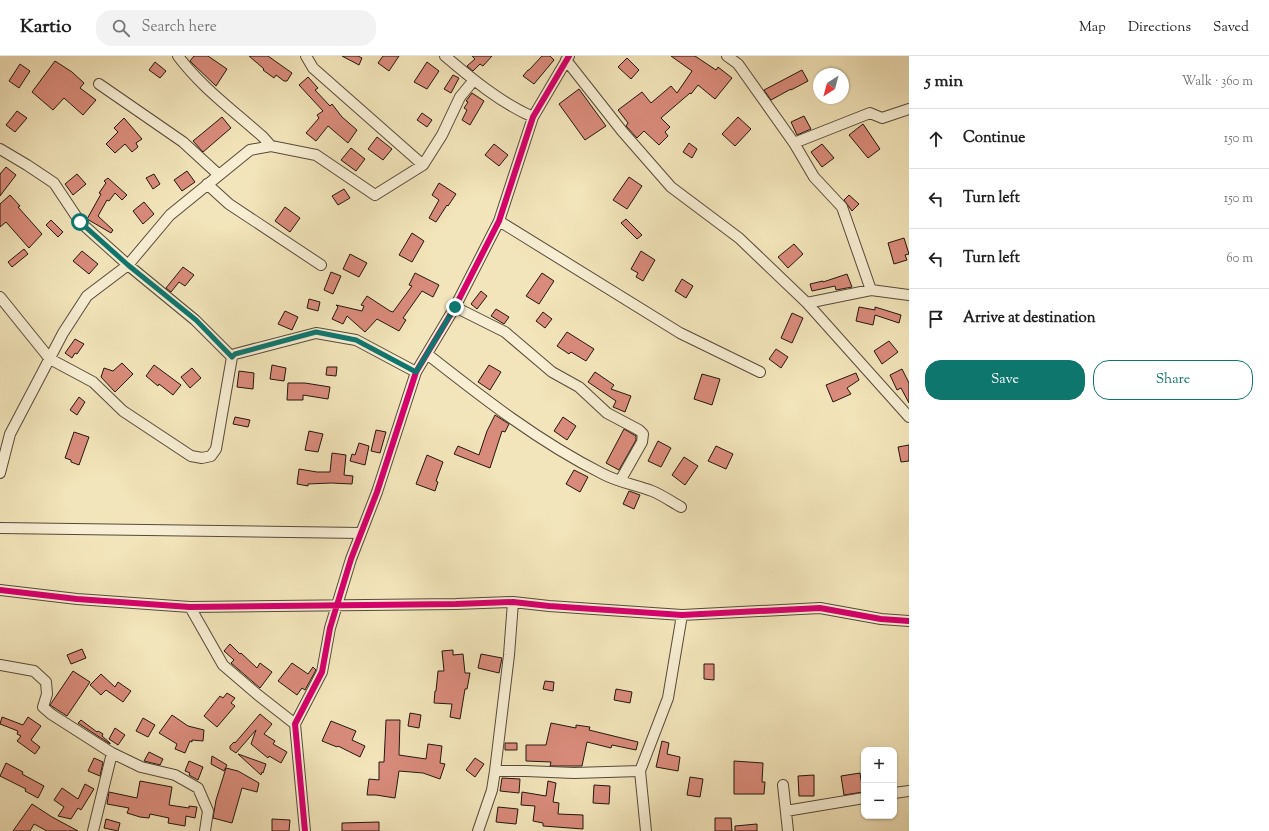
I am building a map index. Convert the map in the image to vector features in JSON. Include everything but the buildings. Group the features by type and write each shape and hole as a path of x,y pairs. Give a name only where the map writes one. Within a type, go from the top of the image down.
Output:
{"street":[{"path":"178,56 187,68 271,146"},
{"path":"306,56 313,68 423,165"},
{"path":"445,56 474,80 518,111 533,117"},
{"path":"727,56 738,64 794,143 814,177 842,207 871,290"},
{"path":"305,831 295,724 322,672 330,628 351,559 377,492 416,372 455,307 499,221 533,117 567,58 622,131 671,187 739,238 807,304 909,417"},
{"path":"0,474 10,434 63,333 87,296 128,265 170,215 207,184 250,150 271,146 316,155 375,195 423,165 442,136 460,97 474,80"},
{"path":"99,84 183,142 219,175"},
{"path":"794,143 870,113 882,118 909,109"},
{"path":"0,149 54,183 80,222 128,265 196,320 232,357"},
{"path":"207,184 229,204 321,265"},
{"path":"499,221 680,333 760,372"},
{"path":"807,304 871,290 909,295"},
{"path":"0,297 50,359 93,382 123,411 191,456 202,458 211,456 216,449 232,357 235,354 316,332 356,340 416,372"},
{"path":"455,307 505,332 552,372 579,387 607,413 639,430 643,434 642,442 620,482"},
{"path":"427,354 501,411 570,456 604,475 620,482 652,491 681,507"},
{"path":"0,528 361,533"},
{"path":"0,590 77,599 190,607 513,602 549,606 682,615 820,608 881,619 909,621"},
{"path":"478,831 492,790 495,771 510,655 513,602"},
{"path":"190,607 223,665 295,724"},
{"path":"646,831 640,771 668,698 682,615"},
{"path":"0,665 34,671 46,682 47,694 43,707 51,714 112,753 141,767 175,775 198,788 208,811 205,831"},
{"path":"93,831 112,753"},
{"path":"495,771 574,773 640,771"},
{"path":"783,785 788,831"},
{"path":"897,793 909,791"},
{"path":"786,812 861,799"}],"cycle path":[{"path":"305,831 295,724 322,672 330,628 351,559 377,492 416,372 455,307 499,221 533,117 569,56"},
{"path":"0,590 77,599 190,607 513,602 549,606 682,615 820,608 881,619 909,621"}],"route":[{"path":"80,222 128,265 196,320 232,357 235,354 316,332 356,340 416,372 455,307"}]}
